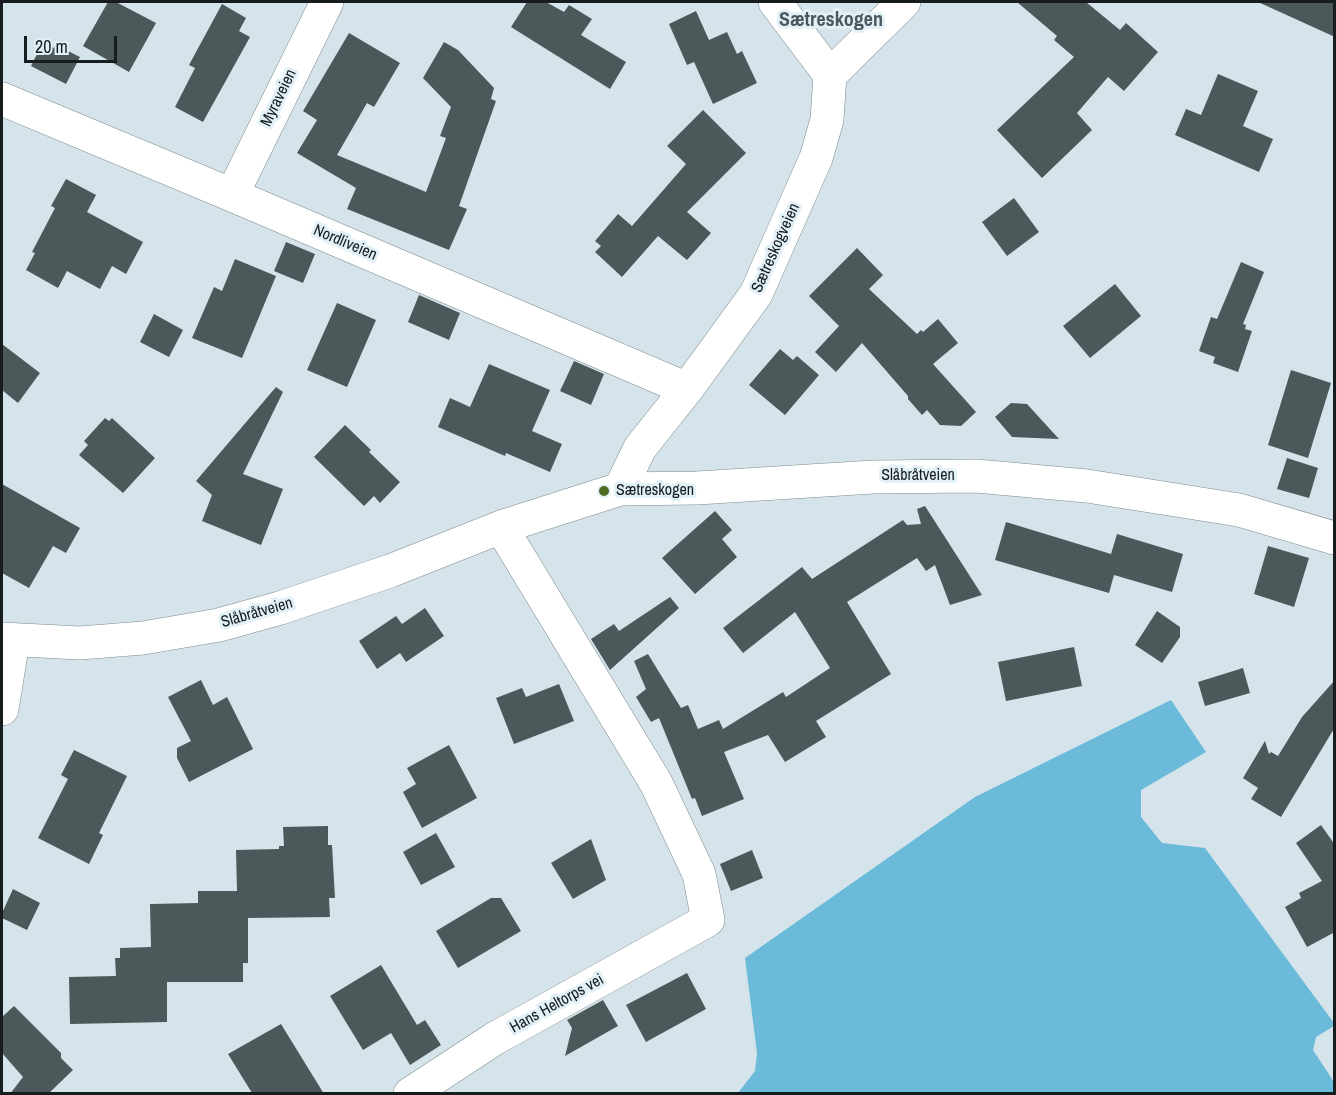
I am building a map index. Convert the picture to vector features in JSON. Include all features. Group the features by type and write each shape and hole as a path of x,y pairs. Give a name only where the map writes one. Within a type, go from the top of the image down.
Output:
{"street":[{"name":"Myraveien","path":"232,195 327,2"},
{"path":"776,2 830,75 904,2"},
{"name":"Sætreskogveien","path":"620,489 639,448 687,389 756,294 816,158 827,120 830,75"},
{"name":"Nordliveien","path":"2,99 687,389"},
{"name":"Slåbråtveien","path":"7,640 90,643 143,638 219,625 280,608 390,571 501,527 620,489 697,488 873,477 976,476 1087,486 1239,510 1335,538"},
{"name":"Hans Heltorps vei","path":"410,1094 495,1039 708,920 699,874 656,783 501,527"},
{"path":"2,709 7,640"}],"shaded area":[{"path":"1171,700 1206,752 1141,790 1141,817 1162,843 1205,848 1334,1023 1334,1026 1316,1037 1313,1050 1334,1082 1334,1093 738,1093 755,1071 757,1053 745,958 975,797"}],"building":[{"path":"108,2 116,2 156,23 129,72 83,46"},
{"path":"527,2 546,2 564,12 569,5 592,19 581,35 626,62 610,89 511,27"},
{"path":"1017,2 1086,2 1120,30 1126,23 1158,52 1124,91 1108,77 1077,113 1092,130 1042,178 997,130 1074,57 1054,40 1057,36"},
{"path":"1258,2 1335,2 1335,37"},
{"path":"222,4 246,18 239,31 250,37 203,122 175,107 195,68 189,65"},
{"path":"696,11 709,40 727,32 737,54 742,51 757,83 713,104 694,62 687,65 669,24"},
{"path":"349,33 400,63 374,107 367,103 337,155 426,192 446,138 440,136 451,107 423,78 444,42 458,50 494,88 491,99 496,101 459,206 467,209 449,250 347,209 356,188 297,153 317,120 303,111"},
{"path":"43,42 54,48 56,45 80,57 66,84 31,66"},
{"path":"1218,74 1258,91 1243,126 1273,139 1259,172 1175,135 1186,109 1201,115"},
{"path":"703,110 746,153 687,212 711,233 687,260 658,236 622,277 595,252 601,246 595,241 618,214 632,226 686,164 667,146"},
{"path":"66,179 96,195 87,212 143,242 126,274 112,266 100,289 67,271 58,288 26,270 35,253 32,252 55,208 51,206"},
{"path":"1014,198 1039,232 1007,256 982,222"},
{"path":"286,242 315,254 303,283 274,271"},
{"path":"857,248 883,275 869,289 917,334 921,330 923,332 938,319 958,343 933,364 976,412 961,426 940,425 927,410 922,415 862,343 836,372 815,352 839,326 809,296"},
{"path":"235,259 276,276 242,358 192,338 214,287 222,291"},
{"path":"1241,262 1264,272 1243,324 1246,325 1245,329 1252,331 1238,372 1213,363 1215,357 1199,351 1211,317 1217,319"},
{"path":"1115,284 1141,316 1090,358 1063,326"},
{"path":"419,295 460,313 449,340 408,322"},
{"path":"337,303 376,320 347,387 307,370"},
{"path":"154,314 183,330 169,357 140,342"},
{"path":"2,344 40,373 18,403 2,390"},
{"path":"780,349 793,360 797,356 819,375 785,415 749,385"},
{"path":"574,361 604,374 591,405 560,391"},
{"path":"489,364 550,390 532,431 562,444 550,472 506,453 505,456 438,427 450,398 470,407"},
{"path":"1291,370 1331,383 1308,458 1268,445"},
{"path":"276,387 283,392 243,474 283,489 261,545 202,521 212,495 196,481"},
{"path":"1011,403 1027,404 1059,439 1012,437 995,417"},
{"path":"105,418 109,421 112,418 155,458 123,493 79,455 88,445 84,441"},
{"path":"345,425 400,482 380,503 374,496 364,506 314,457"},
{"path":"1287,458 1318,468 1309,498 1277,489"},
{"path":"2,484 80,528 66,553 53,546 29,588 2,573"},
{"path":"925,506 982,595 950,605 935,565 926,571 917,558 847,602 891,674 816,721 826,737 785,762 768,735 724,752 744,799 702,816 695,798 692,799 659,718 651,722 636,697 646,689 634,661 648,654 681,708 688,705 698,729 719,720 723,729 783,692 786,697 830,668 795,612 743,653 723,628 802,567 812,579 903,520 907,525 921,524 917,509"},
{"path":"715,511 732,530 722,539 737,557 695,594 662,558"},
{"path":"1006,522 1111,554 1117,534 1183,554 1172,592 1114,575 1109,593 995,560"},
{"path":"1268,546 1309,558 1294,607 1254,594"},
{"path":"670,597 679,608 610,670 591,639 614,624 619,631"},
{"path":"425,608 444,636 406,662 400,653 377,669 359,641 396,616 402,624"},
{"path":"1157,611 1180,627 1180,637 1162,663 1135,645"},
{"path":"1074,647 1082,686 1006,701 998,662"},
{"path":"1243,668 1250,693 1205,706 1198,682"},
{"path":"201,680 213,705 227,697 253,749 189,782 177,758 177,748 191,741 168,697"},
{"path":"1335,680 1335,727 1281,817 1251,799 1258,788 1243,778 1265,741 1269,754 1271,752 1278,756 1302,717"},
{"path":"559,684 574,721 514,744 496,698 522,688 526,697"},
{"path":"449,745 477,798 422,828 403,792 416,784 407,768"},
{"path":"74,750 127,776 99,833 103,835 89,864 38,838 68,779 61,775"},
{"path":"1321,825 1335,845 1335,932 1307,947 1285,907 1301,898 1299,893 1322,881 1296,843"},
{"path":"328,826 328,845 332,845 335,898 329,898 330,917 248,918 248,963 243,963 243,982 167,982 167,1022 70,1024 69,977 116,976 115,958 120,958 120,948 151,947 150,904 198,903 198,891 237,891 236,850 279,849 279,846 284,846 283,827"},
{"path":"436,833 455,867 421,885 403,852"},
{"path":"591,839 606,880 573,899 551,863"},
{"path":"752,850 763,878 731,891 720,864"},
{"path":"13,889 40,903 27,930 2,918"},
{"path":"491,898 501,898 521,931 458,968 436,931"},
{"path":"381,965 417,1025 425,1020 441,1045 410,1065 391,1033 363,1050 330,996"},
{"path":"687,973 706,1009 646,1042 626,1005"},
{"path":"603,1000 618,1026 565,1056 572,1028 567,1020"},
{"path":"14,1006 61,1053 61,1058 73,1070 48,1094 10,1094 23,1077 2,1053 2,1017"},
{"path":"281,1024 324,1094 252,1093 228,1054"}],"place":[{"name":"Sætreskogen","path":"604,491"}],"district":[{"name":"Sætreskogen","path":"831,21"}]}
